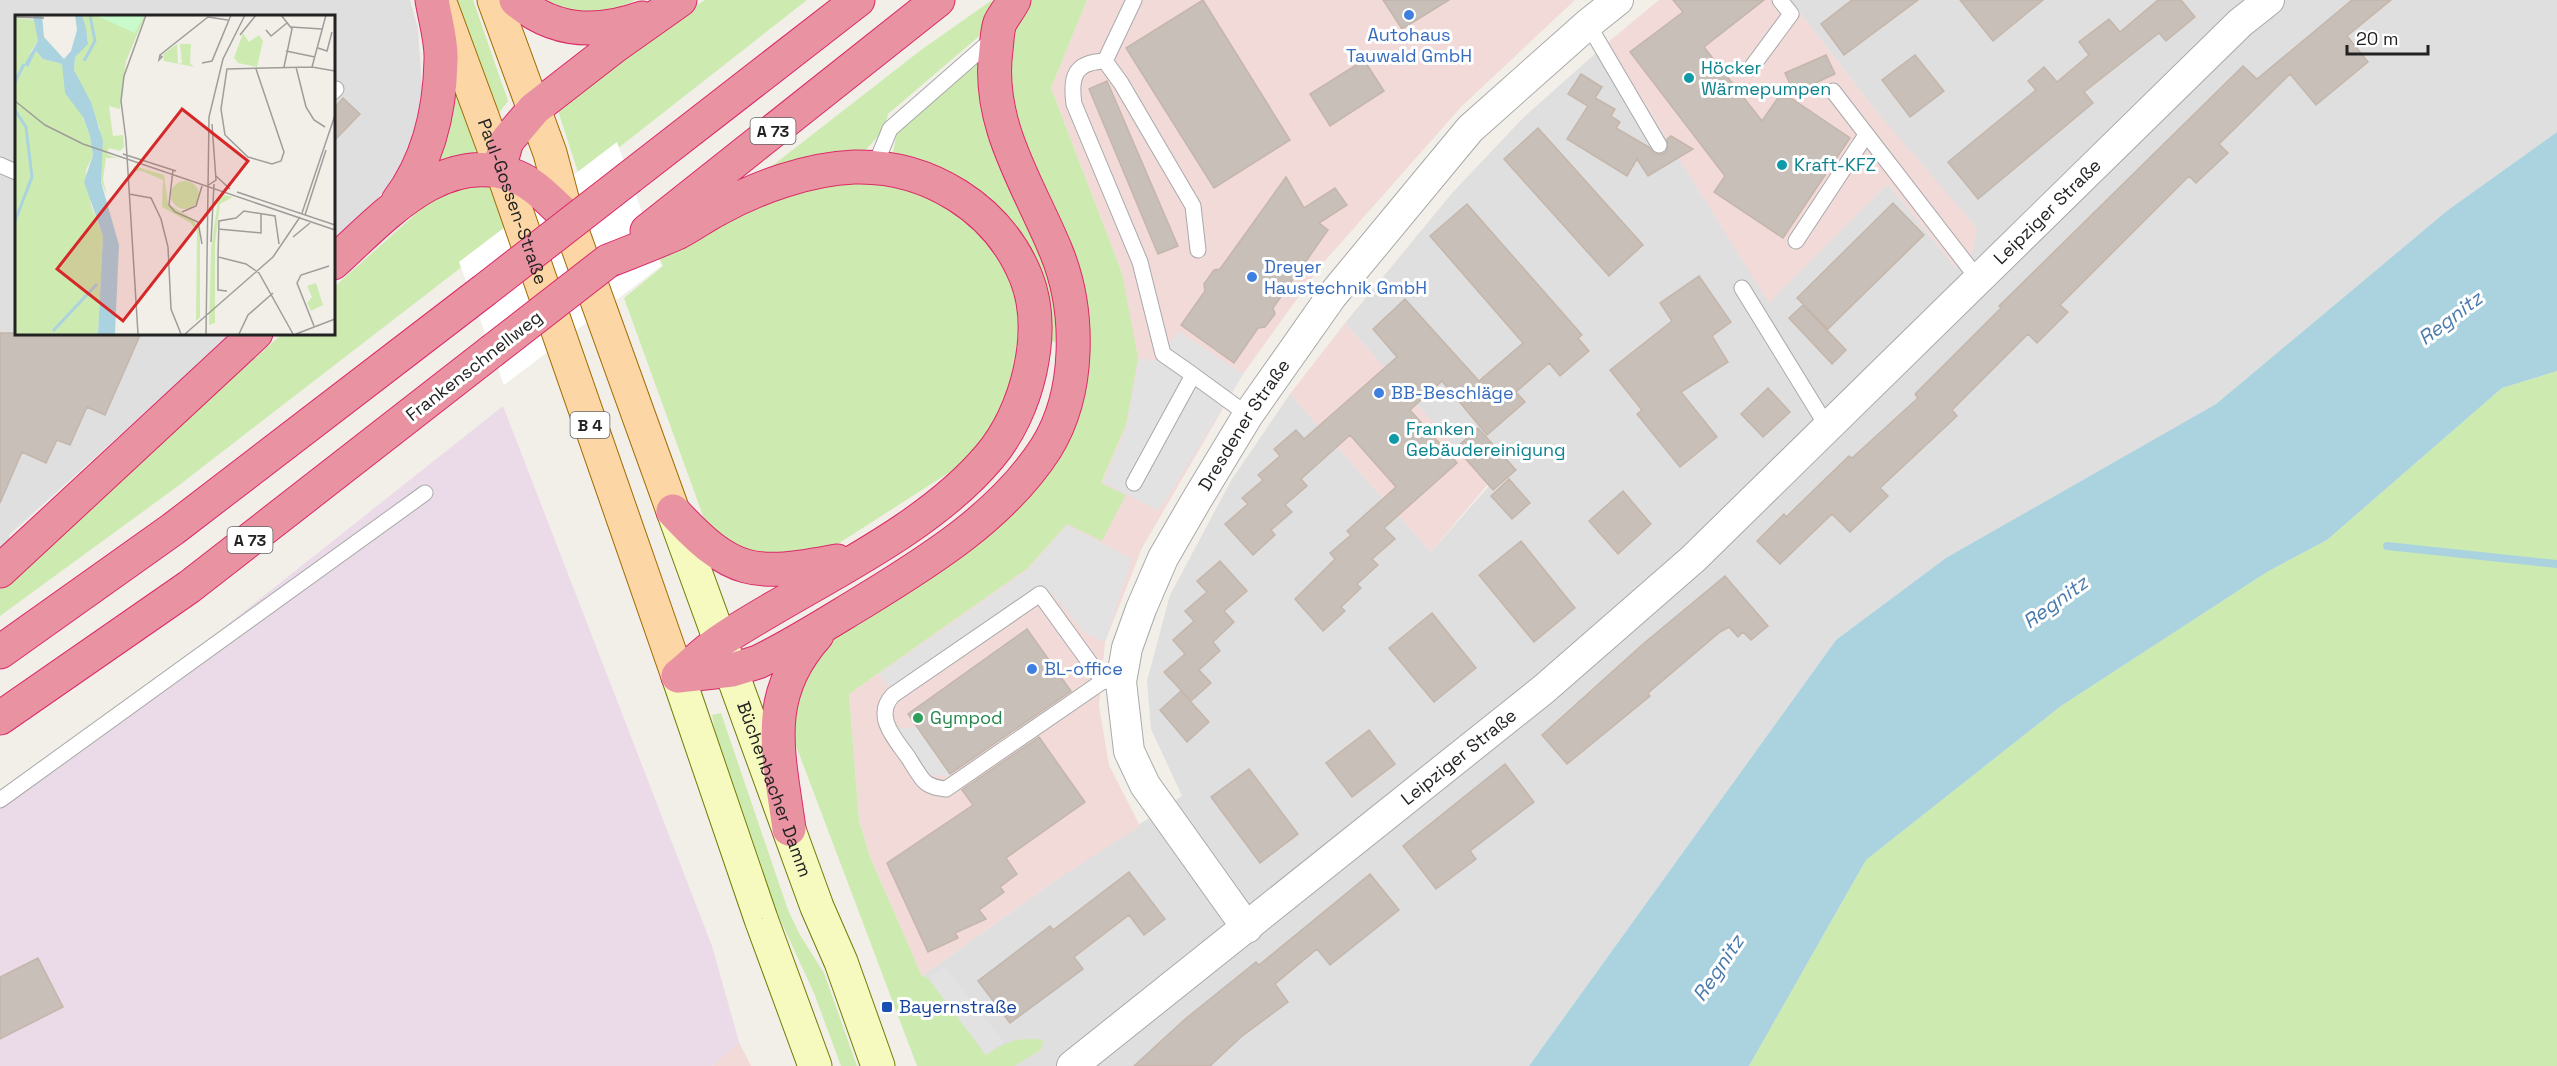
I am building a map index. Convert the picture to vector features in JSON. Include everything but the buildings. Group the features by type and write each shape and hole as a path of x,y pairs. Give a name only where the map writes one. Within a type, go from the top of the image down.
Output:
{"highway":[{"path":"383,218 411,181 431,134 441,59 432,0"},
{"path":"516,0 556,24 599,29 620,26 677,2"},
{"path":"0,652 173,529 858,0"},
{"name":"Frankenschnellweg","path":"0,718 189,586 608,261 938,0"},
{"path":"726,655 758,662 828,623 929,561 995,507 1047,447 1072,375 1074,332 1069,293 1056,252 1016,166 999,116 993,69 999,25 1014,0"},
{"path":"501,169 507,141 534,109 677,2"},
{"path":"608,261 678,232 754,191 806,175 853,167 898,169 933,182 971,203 1001,233 1026,278 1035,328 1029,375 1023,399 1014,419 989,457 954,491 918,519 857,558 726,655 678,676"},
{"path":"334,262 383,218 437,179 452,172 501,169 532,186 567,217"},
{"path":"0,571 255,334"},
{"path":"673,511 715,553 749,568 778,571 857,558"},
{"path":"789,829 776,733 779,709 794,664 828,623"}],"main road":[{"name":"Paul-Gossen-Straße","path":"439,0 501,169 678,676"},
{"name":"B 4","path":"494,0 550,153 567,217 673,511"},
{"name":"Büchenbacher Damm","path":"673,511 817,907 841,962 878,1066"},
{"path":"678,676 760,919 815,1066"}],"street":[{"name":"Dresdener Straße","path":"1247,928 1145,784 1130,751 1112,682 1163,558 1248,415 1331,297 1470,129 1618,0"},
{"name":"Leipziger Straße","path":"1072,1066 1544,689 1693,559 2240,23 2269,0"}],"lane":[{"path":"1105,61 1134,0"},
{"path":"1751,68 1791,14 1780,0"},
{"path":"1588,24 1659,145"},
{"path":"874,168 890,129 998,35"},
{"path":"1105,61 1121,83 1193,206 1198,250"},
{"path":"1105,61 1090,62 1080,67 1071,85 1074,104 1140,262 1163,354 1248,415"},
{"path":"1833,91 1978,279"},
{"path":"1796,242 1866,135"},
{"path":"0,165 15,172"},
{"path":"1742,288 1828,428"},
{"path":"1134,483 1193,375"},
{"path":"0,800 425,493"},
{"path":"1040,594 1112,682 946,789 934,787 924,781 885,720 887,702 1040,594"}],"shaded area":[{"path":"0,0 410,0 418,28 422,87 418,120 408,150 394,178 373,205 334,241 334,15 15,15 15,334 232,334 9,535 9,540 0,549"},
{"path":"1087,0 1575,0 1462,106 1323,263 1243,374 1142,548 1105,642 1099,706 1109,765 1140,826 1056,880 922,976 870,857 859,820 849,694 1028,568 1067,524 1125,495 1101,484 1126,425 1122,273 1051,88"},
{"path":"1659,0 1790,0 1876,111 1977,228 1973,252 1956,268 1888,184 1769,303 1607,43"},
{"path":"1790,0 2557,0 2557,132 2448,210 2216,404 1947,558 1836,640 1529,1066 957,1066 922,976 1056,880 1182,796 1151,729 1147,681 1170,595 1232,479 1290,394 1431,552 1489,486 1345,323 1453,192 1523,118 1607,43 1769,302 1888,184 1956,268 1876,111"},
{"path":"1345,323 1488,484 1431,552 1290,394"},
{"path":"1178,331 1243,374 1159,511 1103,482 1126,430 1139,358 1157,361"},
{"path":"503,406 712,946 739,1042 712,1066 0,1066 0,805"},
{"path":"1067,525 1132,559 1105,642 1085,633 1052,593 898,699 879,674 1029,569"},
{"path":"917,727 952,776 929,775 897,729"},
{"path":"945,967 1004,1042 986,1055 928,978"},
{"path":"739,1042 751,1066 712,1066"}],"green space":[{"path":"455,0 473,0 508,101 499,113 495,113"},
{"path":"547,0 635,0 614,9 591,12 568,9"},
{"path":"705,0 807,0 580,178 557,108 666,26"},
{"path":"992,0 984,32 888,114 884,130 860,156 776,172 772,166 921,50"},
{"path":"1027,0 1087,0 1051,88 1122,273 1138,358 1126,425 1101,483 1126,495 1102,541 1067,524 1028,568 849,694 859,820 870,857 922,976 928,978 986,1055 1013,1041 1043,1040 1042,1049 1015,1066 917,1066 795,743 794,711 807,673 833,639 948,566 1086,374 1009,99 1012,49"},
{"path":"973,61 981,62 1048,268 1062,345 1050,340 1038,275 892,157 898,127"},
{"path":"454,92 456,92 477,149 474,153 441,161 438,160"},
{"path":"856,177 931,194 987,238 1012,281 1022,328 1006,410 964,463 833,547 753,557 707,527 624,298 663,266 659,257 750,205"},
{"path":"481,184 491,187 505,228 460,262 463,266 178,486 0,616 0,588 282,334 334,334 334,287 440,193"},
{"path":"2557,371 2557,1066 1749,1066 1866,860 2061,706 2267,572 2327,540 2502,388"},
{"path":"721,713 788,910 800,935 824,973 857,1066 841,1066 814,993 773,904 717,742 712,715"}],"water":[{"name":"Regnitz","path":"2557,132 2557,371 2502,388 2327,540 2267,572 2061,706 1866,860 1749,1066 1529,1066 1836,640 1946,558 2216,404 2448,210"}],"pier":[{"path":"617,142 661,266 504,385 459,262"}],"waterway":[{"path":"2387,546 2557,564"}],"place":[{"name":"Autohaus Tauwald GmbH","path":"1409,15"},
{"name":"Höcker Wärmepumpen","path":"1689,78"},
{"name":"Kraft-KFZ","path":"1782,165"},
{"name":"Dreyer Haustechnik GmbH","path":"1252,277"},
{"name":"BB-Beschläge","path":"1379,393"},
{"name":"Franken Gebäudereinigung","path":"1394,439"},
{"name":"BL-office","path":"1032,669"},
{"name":"Gympod","path":"918,718"},
{"name":"Bayernstraße","path":"887,1007"}]}
